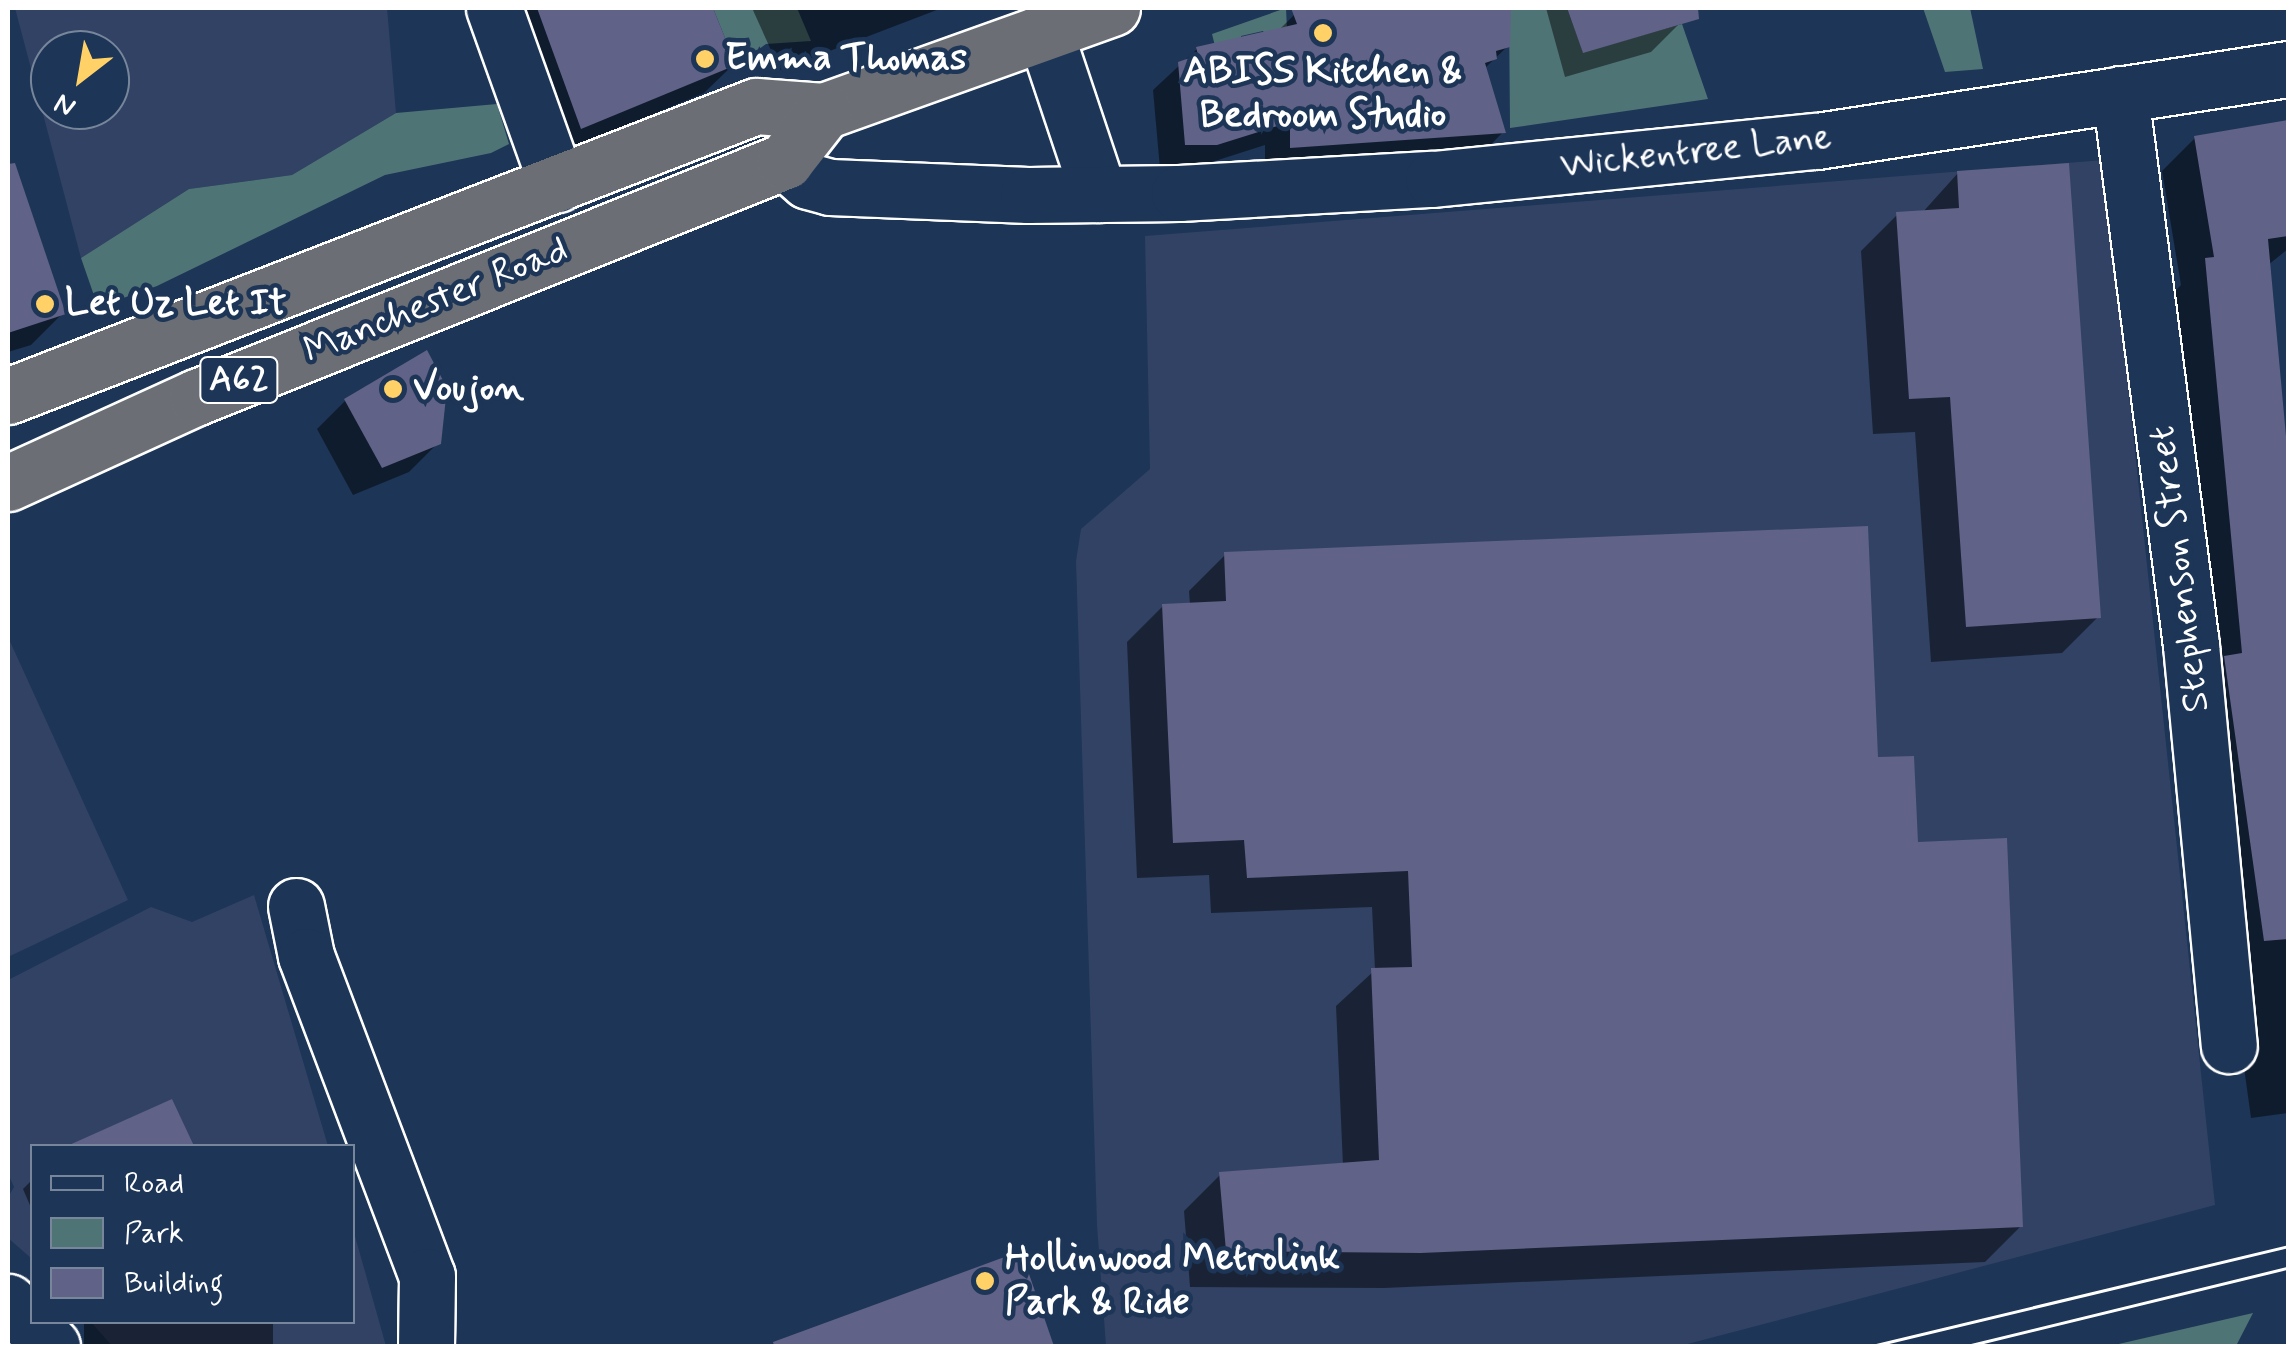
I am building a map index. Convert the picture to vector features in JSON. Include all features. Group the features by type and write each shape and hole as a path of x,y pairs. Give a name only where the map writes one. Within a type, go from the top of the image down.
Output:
{"highway":[{"name":"A62","path":"557,184 756,106 824,112 1112,8"},
{"name":"A62","path":"785,161 824,112"},
{"name":"Manchester Road","path":"8,483 196,397 785,161"},
{"name":"Manchester Road","path":"8,396 557,184"}],"street":[{"path":"494,8 557,184"},
{"path":"1044,30 1099,194"},
{"name":"Wickentree Lane","path":"785,161 808,181 830,187 1099,194 1512,171 1818,141 2288,69"},
{"name":"Stephenson Street","path":"2120,94 2191,645 2229,1046"},
{"path":"296,906 306,956 427,1276 426,1346"},
{"path":"8,1302 52,1346"}],"shaded area":[{"path":"15,8 387,8 396,113 292,175 189,189 81,258 47,130 130,130 130,30 30,30 30,65"},
{"path":"2104,160 2215,1205 1680,1346 1106,1346 1097,1225 1076,561 1081,529 1150,469 1145,236"},
{"path":"8,637 128,900 8,957"},
{"path":"254,895 327,1144 30,1144 30,1257 8,1238 8,1197 14,1187 8,1174 8,980 151,907 192,922"},
{"path":"355,1236 386,1346 112,1346 93,1324 355,1324"}],"green space":[{"path":"713,8 797,8 811,41 766,44 736,65"},
{"path":"1286,8 1288,50 1277,52 1263,31 1241,36 1241,43 1216,50 1212,34"},
{"path":"1509,8 1567,8 1583,52 1682,24 1708,99 1510,128"},
{"path":"1923,8 1970,8 1983,69 1945,72"},
{"path":"497,104 509,144 491,153 385,175 157,286 98,307 81,258 189,189 292,175 396,113"},
{"path":"2253,1313 2236,1346 2110,1346"}],"building":[{"path":"537,8 713,8 736,65 581,129"},
{"path":"1291,8 1511,8 1510,47 1496,51 1497,59 1485,63 1506,133 1290,148 1290,122 1217,145 1185,145 1178,62 1198,55 1196,47 1297,24"},
{"path":"1567,8 1698,8 1699,19 1583,53"},
{"path":"2288,120 2288,236 2268,239 2288,458 2288,939 2264,941 2224,656 2242,653 2205,258 2214,257 2194,136"},
{"path":"15,163 66,314 8,333 8,164"},
{"path":"2069,163 2101,618 1966,627 1950,397 1909,399 1896,212 1959,208 1957,171"},
{"path":"427,350 447,388 441,444 382,468 344,399"},
{"path":"1868,526 1878,757 1914,756 1918,842 2007,838 2023,1227 1421,1253 1226,1251 1219,1172 1379,1160 1371,968 1412,967 1408,871 1247,878 1244,840 1173,843 1162,604 1226,601 1224,552"},
{"path":"172,1099 193,1144 71,1144"},
{"name":"Hollinwood Metrolink Park & Ride","path":"1021,1251 1054,1346 774,1346 773,1342"}],"tram line":[{"path":"1872,1346 2288,1246"},
{"path":"1967,1346 2288,1268"}],"place":[{"name":"ABISS Kitchen & Bedroom Studio","path":"1323,33"},
{"name":"Emma Thomas","path":"705,59"},
{"name":"Let Uz Let It","path":"45,304"},
{"name":"Voujon","path":"393,389"},
{"name":"Hollinwood Metrolink Park & Ride","path":"985,1281"}]}
